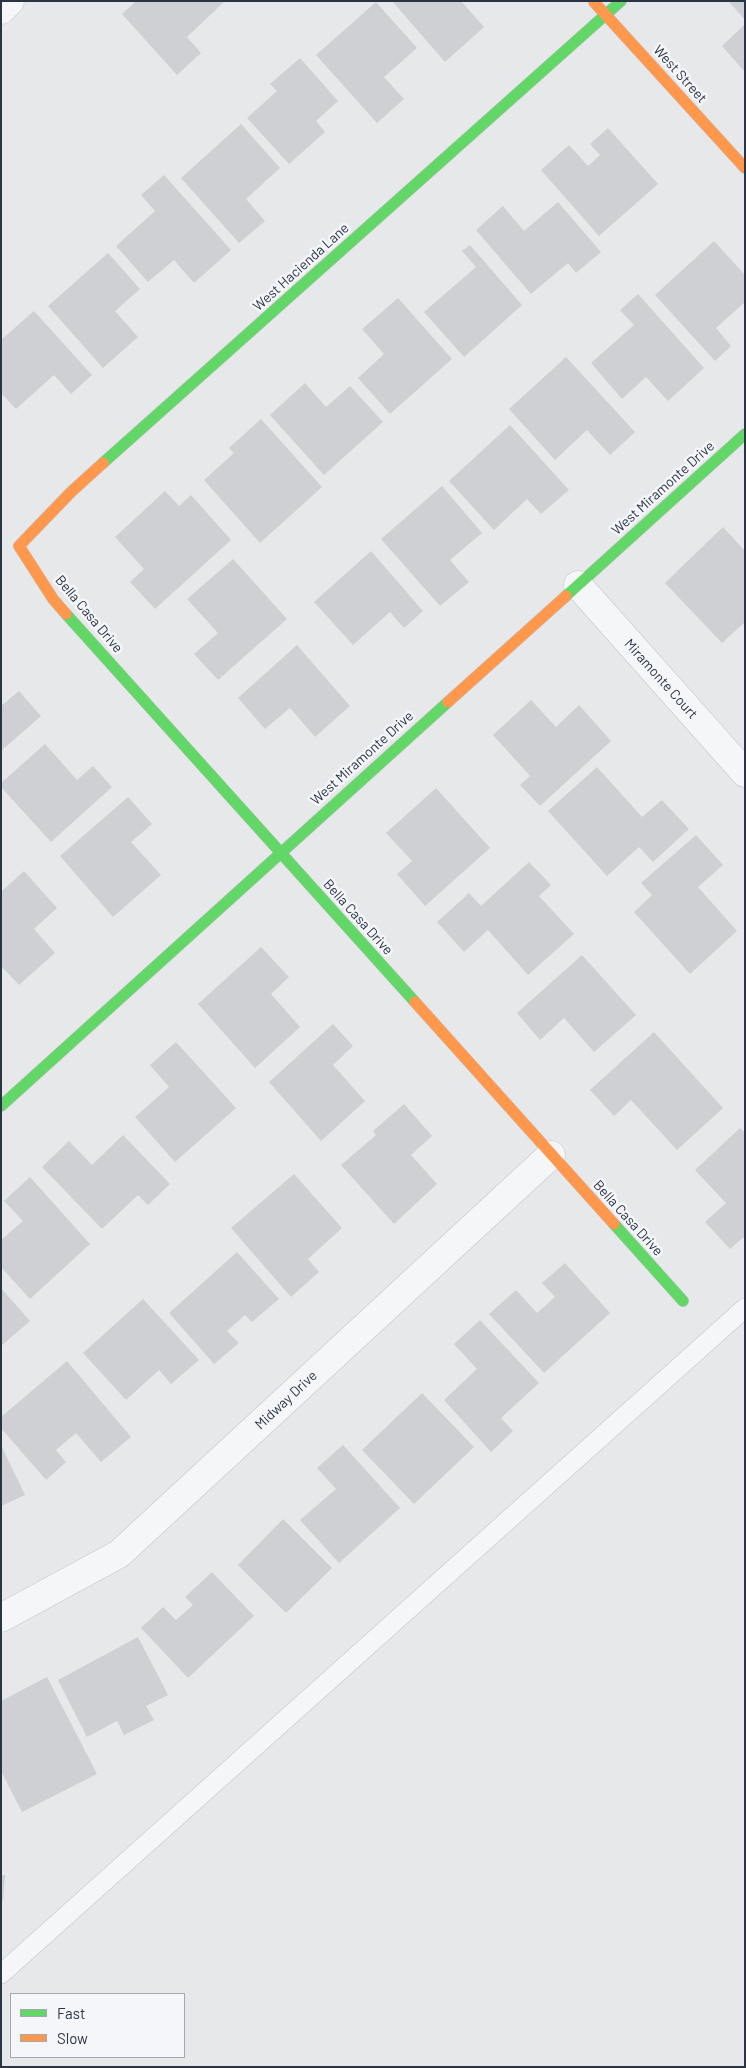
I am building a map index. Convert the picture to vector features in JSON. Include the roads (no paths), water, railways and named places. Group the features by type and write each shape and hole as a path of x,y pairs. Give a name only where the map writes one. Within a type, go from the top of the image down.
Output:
{"street":[{"path":"1,10 10,1"},
{"name":"West Street","path":"593,1 745,168"},
{"name":"West Hacienda Lane","path":"19,546 72,492 621,1"},
{"name":"West Miramonte Drive","path":"1,1106 745,434"},
{"name":"Bella Casa Drive","path":"19,546 53,599 683,1301"},
{"name":"Miramonte Court","path":"578,585 745,773"},
{"name":"Midway Drive","path":"1,1618 119,1554 551,1154"}],"lane":[{"path":"1,1974 745,1308"}]}
